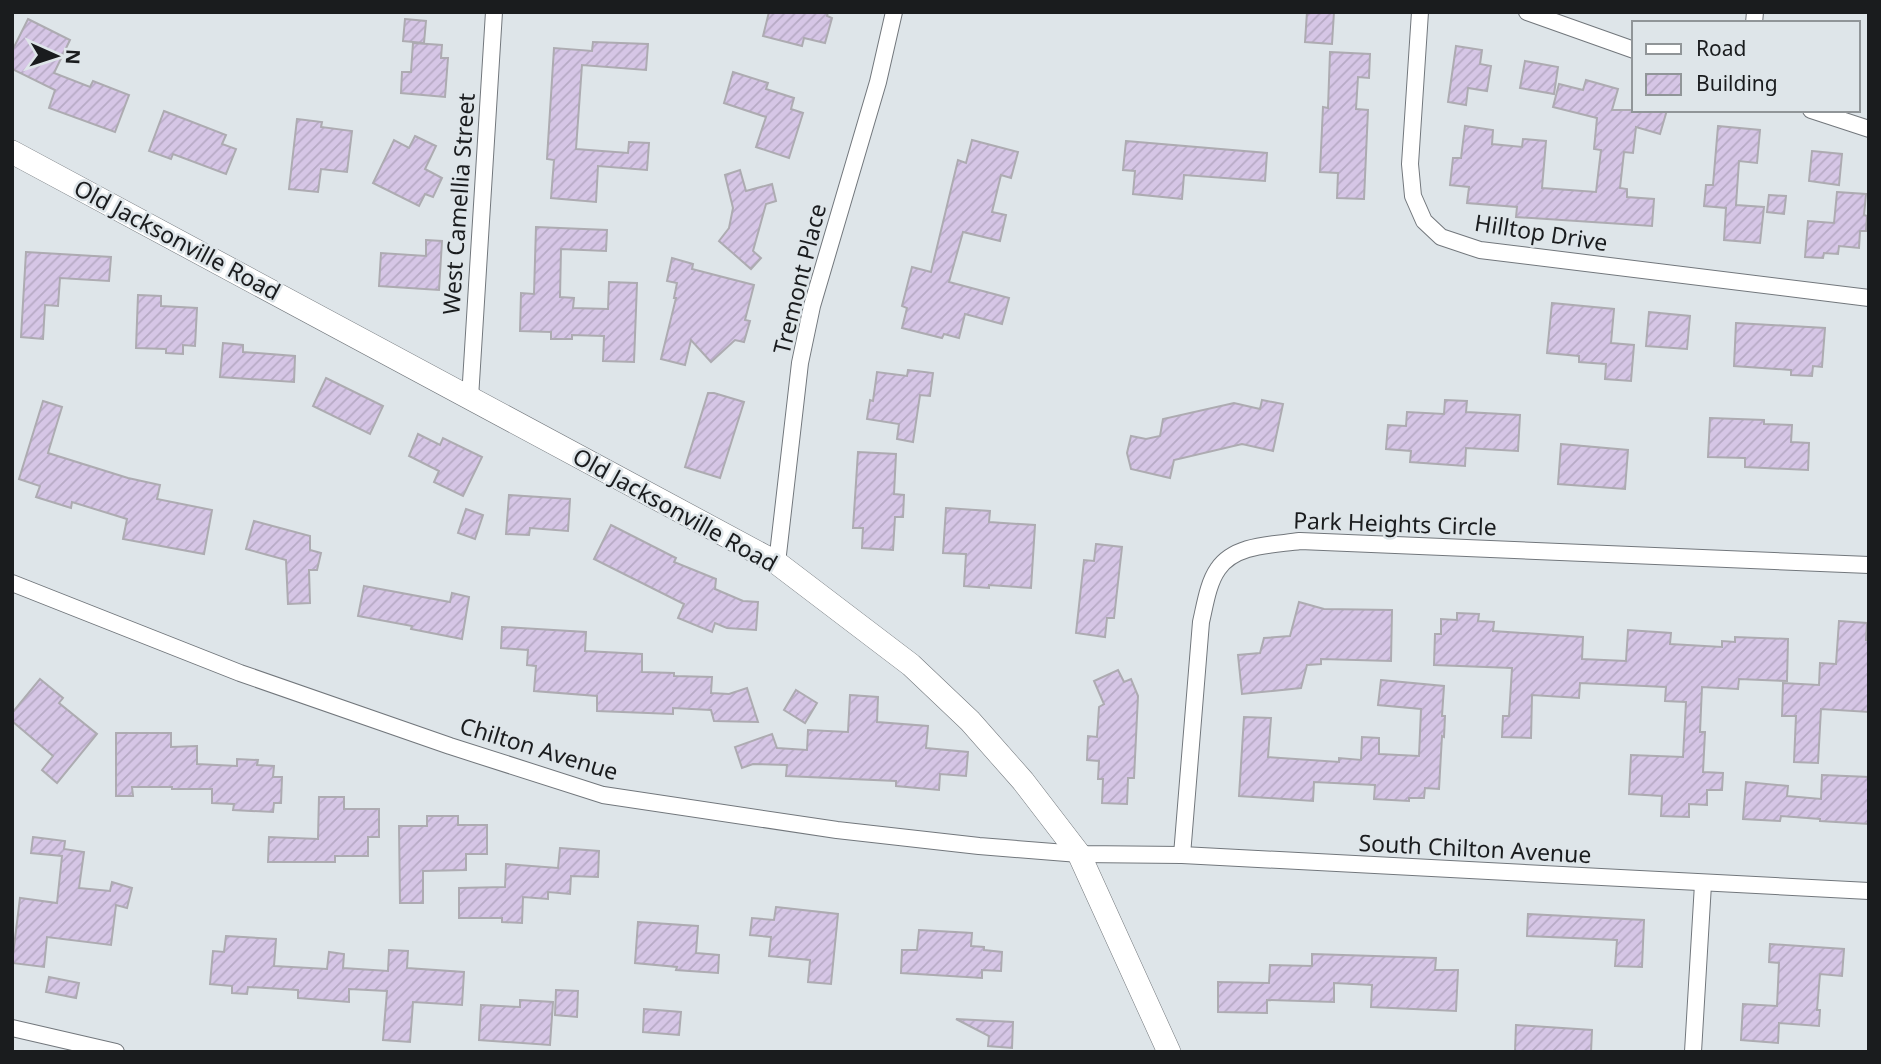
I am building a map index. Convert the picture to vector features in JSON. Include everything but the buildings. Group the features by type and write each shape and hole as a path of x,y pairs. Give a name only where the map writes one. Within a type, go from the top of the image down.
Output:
{"main road":[{"name":"Old Jacksonville Road","path":"12,152 777,563 911,665 970,721 1023,781 1079,854 1168,1052"}],"street":[{"name":"West Camellia Street","path":"470,398 494,12"},
{"name":"Tremont Place","path":"777,563 800,363 812,306 878,82 894,12"},
{"name":"Hilltop Drive","path":"1420,12 1410,164 1413,196 1424,220 1441,237 1480,250 1869,298"},
{"path":"1527,12 1632,49"},
{"path":"1817,112 1869,128"},
{"name":"Park Heights Circle","path":"1182,855 1201,622 1217,569 1231,555 1259,546 1300,541 1869,565"},
{"name":"Chilton Avenue","path":"12,583 240,673 450,746 603,795 837,830 1079,854"},
{"name":"South Chilton Avenue","path":"1079,854 1182,855 1869,891"},
{"path":"1693,1052 1703,884"},
{"path":"12,1028 116,1052"}]}
